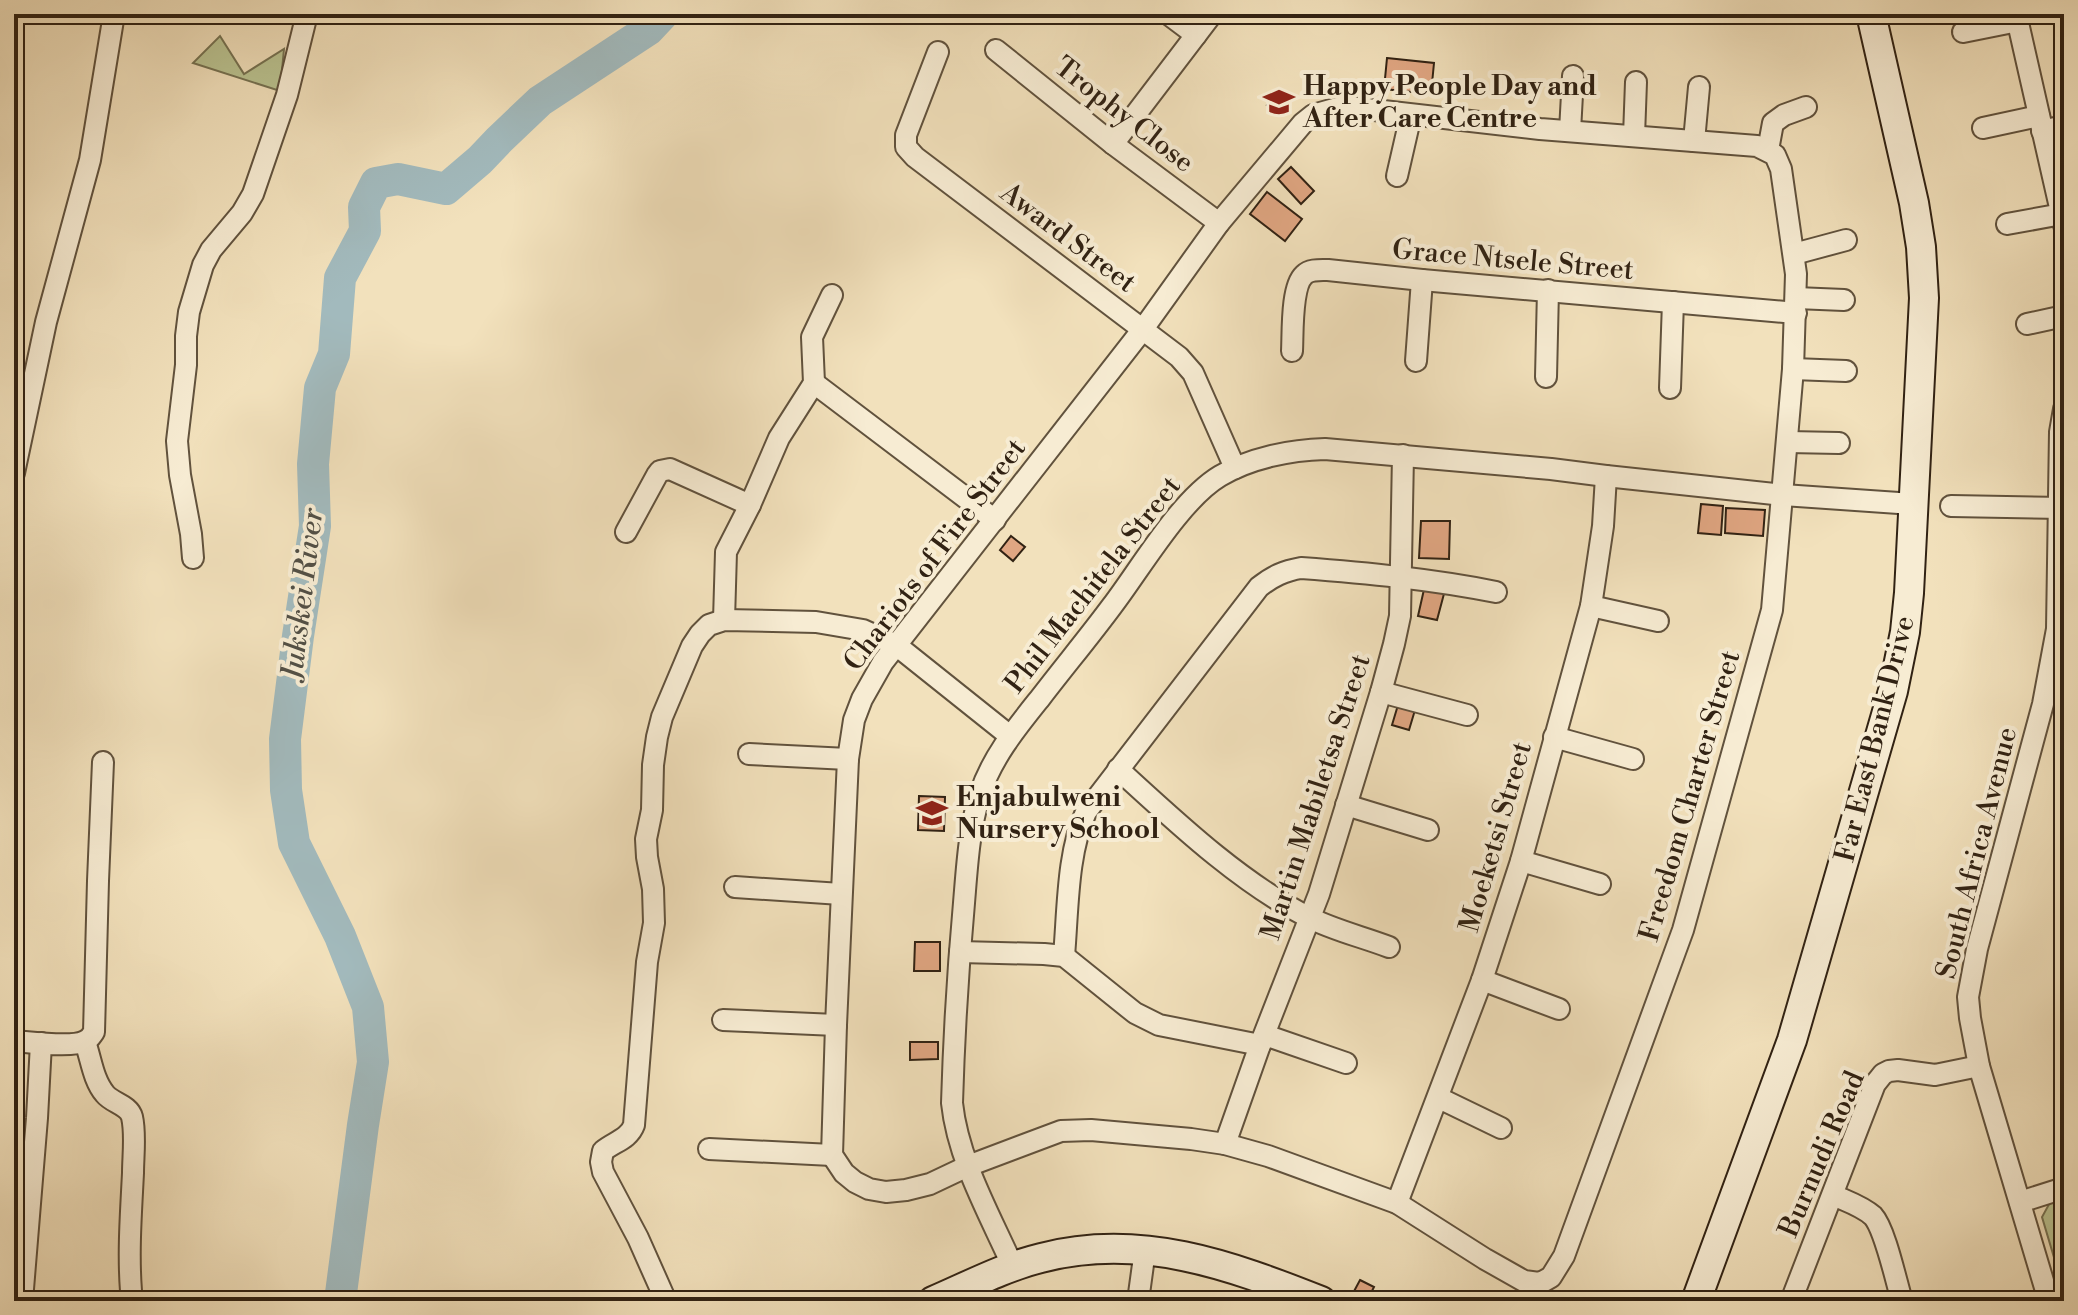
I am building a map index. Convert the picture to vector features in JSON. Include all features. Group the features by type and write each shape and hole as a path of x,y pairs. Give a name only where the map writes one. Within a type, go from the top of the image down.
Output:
{"street":[{"path":"14,473 46,322 90,160 114,14"},
{"path":"193,558 177,441 189,312 203,265 211,250 242,213 253,194 287,95 307,14"},
{"path":"1168,14 1196,35"},
{"path":"1113,144 1212,14"},
{"name":"Far East Bank Drive","path":"1696,1301 1792,1040 1893,691 1905,632 1924,298 1914,203 1871,14"},
{"path":"1963,32 2017,18 2063,220 2007,224"},
{"name":"Trophy Close","path":"996,50 1113,144 1219,223"},
{"name":"Award Street","path":"938,52 906,135 906,147 915,157 1179,357 1193,373 1235,468"},
{"path":"1570,131 1573,76"},
{"path":"1634,136 1636,82"},
{"path":"1694,141 1699,87"},
{"path":"1397,176 1411,115 1757,146 1768,150 1773,123 1806,107"},
{"name":"Chariots of Fire Street","path":"832,1155 848,759 854,720 878,670 1143,329 1219,223 1293,134 1313,115 1338,108 1411,115"},
{"path":"1983,128 2040,124 2064,126"},
{"name":"Freedom Charter Street","path":"968,1166 1050,1134 1075,1130 1225,1144 1268,1156 1397,1203 1524,1281 1534,1292 1551,1277 1564,1256 1683,930 1772,610 1788,442 1796,274 1781,169 1775,155 1768,150"},
{"path":"1794,254 1846,240"},
{"name":"Grace Ntsele Street","path":"1292,351 1296,294 1305,274 1313,270 1673,302 1796,305 1844,300"},
{"path":"1416,361 1422,280"},
{"path":"1546,377 1548,290"},
{"path":"724,620 726,552 779,438 814,383 812,337 832,295"},
{"path":"1670,388 1673,302"},
{"path":"2027,324 2064,316"},
{"path":"1793,369 1846,371"},
{"path":"814,383 995,520"},
{"name":"South Africa Avenue","path":"2049,1301 1979,1066 1968,997 1971,975 2051,667 2057,629 2062,508 2060,432 2064,409"},
{"path":"1788,442 1839,443"},
{"name":"Phil Machitela Street","path":"1013,1267 968,1166 952,1103 960,952 976,809 987,776 1010,736 1113,606 1180,514 1208,484 1235,468 1280,454 1325,449 1551,469 1783,495 1913,504"},
{"name":"Martin Mabiletsa Street","path":"1225,1144 1332,855 1381,692 1400,616 1403,455"},
{"path":"626,532 657,475 666,469 750,505"},
{"name":"Moeketsi Street","path":"1397,1203 1482,980 1521,861 1591,606 1603,526 1606,476"},
{"path":"1951,506 2062,508"},
{"path":"1064,956 1073,856 1079,825 1118,769 1259,587 1274,575 1301,568 1401,576 1496,592"},
{"path":"1591,606 1658,621"},
{"path":"666,1301 638,1238 603,1172 601,1162 603,1151 629,1135 634,1125 647,962 654,923 646,839 652,810 653,765 662,717 692,646 709,625 724,620 816,622 863,630 896,645 1010,736"},
{"path":"1381,692 1467,715"},
{"path":"1554,737 1633,759"},
{"path":"749,754 848,759"},
{"path":"14,1041 85,1042 94,1032 103,762"},
{"path":"1118,769 1160,808 1253,884 1310,918 1389,947"},
{"path":"1346,805 1428,830"},
{"path":"1521,861 1600,884"},
{"path":"735,887 841,894"},
{"path":"960,952 1064,956 1135,1013 1159,1025 1262,1040 1346,1063"},
{"path":"1482,980 1559,1009"},
{"path":"723,1020 836,1025"},
{"path":"85,1042 102,1090 106,1096 129,1110 132,1118 131,1291"},
{"path":"22,1301 41,1043"},
{"name":"Burnudi Road","path":"1791,1301 1875,1084 1883,1074 1898,1070 1935,1075 1979,1066"},
{"path":"1439,1098 1501,1128"},
{"path":"709,1149 832,1155 844,1173 855,1182 886,1192 930,1184 968,1166"},
{"path":"2020,1202 2064,1188"},
{"path":"1833,1195 1865,1210 1874,1218 1902,1301"},
{"path":"933,1301 1013,1267 1061,1253 1114,1250 1162,1251 1220,1264 1321,1301"},
{"path":"1138,1301 1145,1250"}],"green space":[{"path":"220,36 244,74 284,49 280,91 193,63"},
{"path":"2064,1194 2064,1291 2042,1217 2053,1197"}],"building":[{"path":"1387,58 1434,63 1431,94 1384,89"},
{"name":"Happy People Day and After Care Centre","path":"1279,90 1291,99 1279,114 1267,105"},
{"path":"1291,167 1314,191 1301,204 1278,179"},
{"path":"1267,192 1302,219 1285,241 1250,214"},
{"path":"1701,504 1723,506 1721,535 1698,533"},
{"path":"1726,508 1765,510 1763,536 1725,533"},
{"path":"1421,521 1450,521 1449,559 1419,558"},
{"path":"1011,536 1025,547 1013,561 1000,550"},
{"path":"1425,585 1445,590 1437,620 1418,616"},
{"path":"1398,705 1415,710 1409,730 1392,725"},
{"name":"Enjabulweni Nursery School","path":"919,796 945,797 944,831 918,830"},
{"path":"915,942 940,942 940,971 914,971"},
{"path":"910,1042 938,1042 938,1059 910,1060"},
{"path":"1360,1280 1374,1287 1367,1301 1352,1295"}],"waterway":[{"name":"Jukskei River","path":"340,1301 373,1062 368,1007 340,936 294,843 286,790 285,739 315,526 313,464 320,388 334,354 340,278 365,231 364,207 376,183 398,179 446,189 540,101 648,30 663,14"}],"place":[{"name":"Happy People Day and After Care Centre","path":"1279,102"},
{"name":"Enjabulweni Nursery School","path":"932,813"}]}
